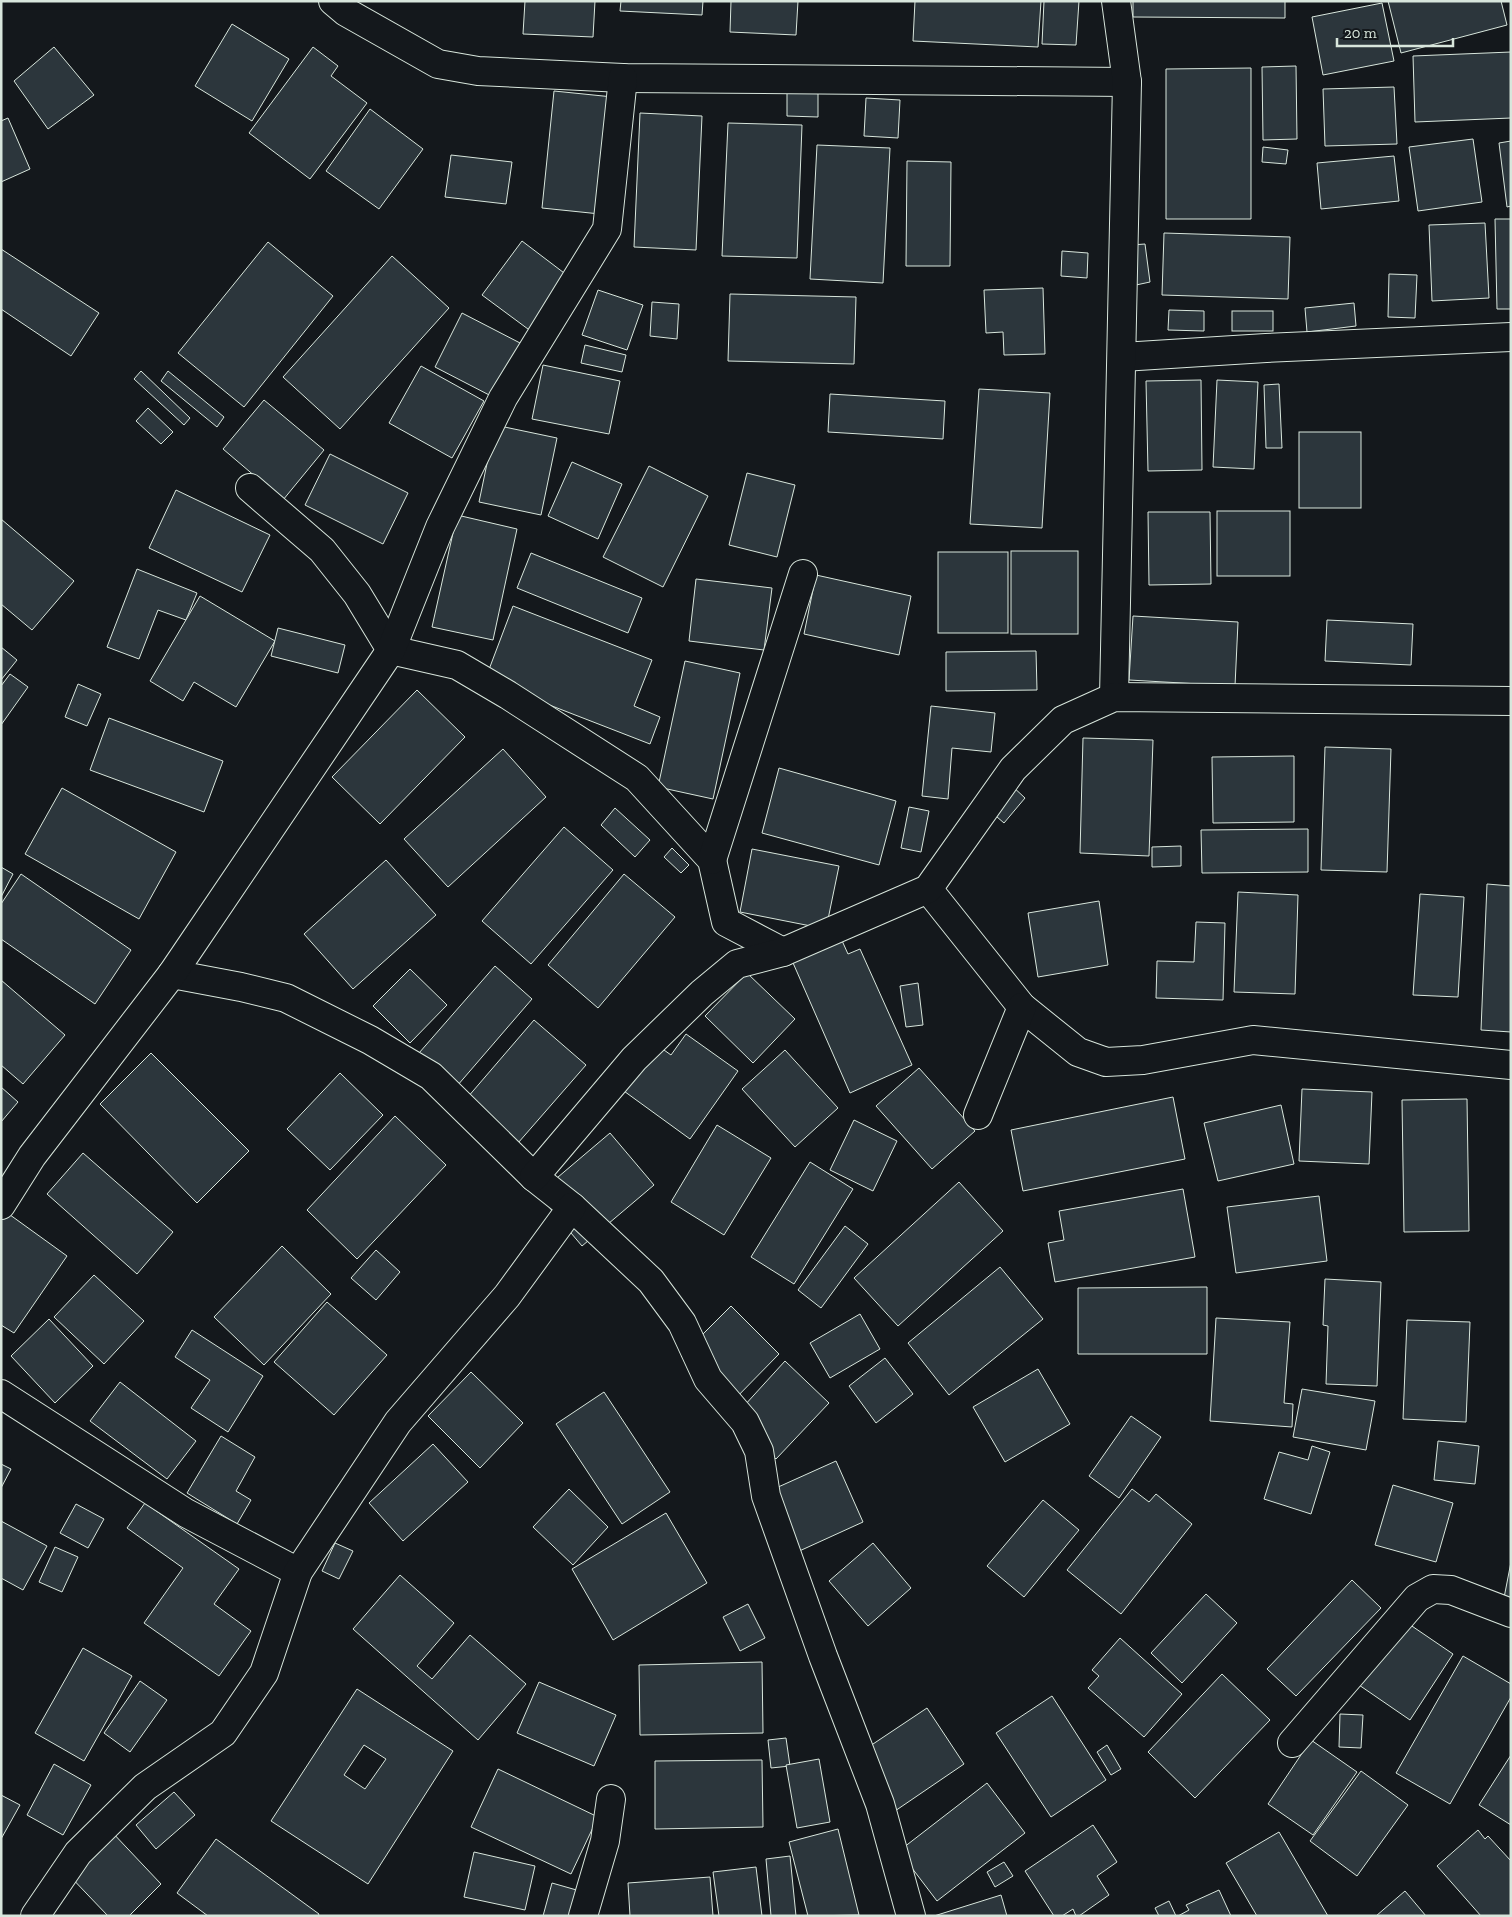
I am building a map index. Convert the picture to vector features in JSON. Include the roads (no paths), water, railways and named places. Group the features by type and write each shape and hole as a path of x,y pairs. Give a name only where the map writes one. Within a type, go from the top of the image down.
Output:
{"street":[{"path":"333,1 346,12 438,64 478,71 623,78 1127,82"},
{"path":"1114,697 1127,82 1116,1"},
{"path":"1,1205 32,1156 172,974 391,650 440,527 503,398 607,229 623,78"},
{"path":"1122,357 1511,337"},
{"path":"250,488 322,550 357,594 391,650 457,665 508,695 637,778 712,860 737,964"},
{"path":"712,860 803,574"},
{"path":"534,1176 634,1058 702,993 737,964 783,952 928,890 1013,769 1063,720 1114,697 1511,701"},
{"path":"928,890 1022,1007 1078,1052 1106,1062 1143,1060 1253,1040 1511,1065"},
{"path":"726,922 783,952"},
{"path":"172,974 286,998 370,1040 431,1076 534,1176 572,1207 650,1281 682,1323 708,1379 745,1422 759,1451 766,1496 823,1656 880,1804 911,1916"},
{"path":"978,1115 1022,1007"},
{"path":"35,1916 78,1853 145,1786 223,1733 264,1673 298,1572 398,1422 507,1296 572,1207"},
{"path":"1,1394 186,1513 298,1572"},
{"path":"1292,1742 1417,1598 1433,1589 1451,1590 1511,1613"},
{"path":"583,1916 605,1841 611,1798"}]}
